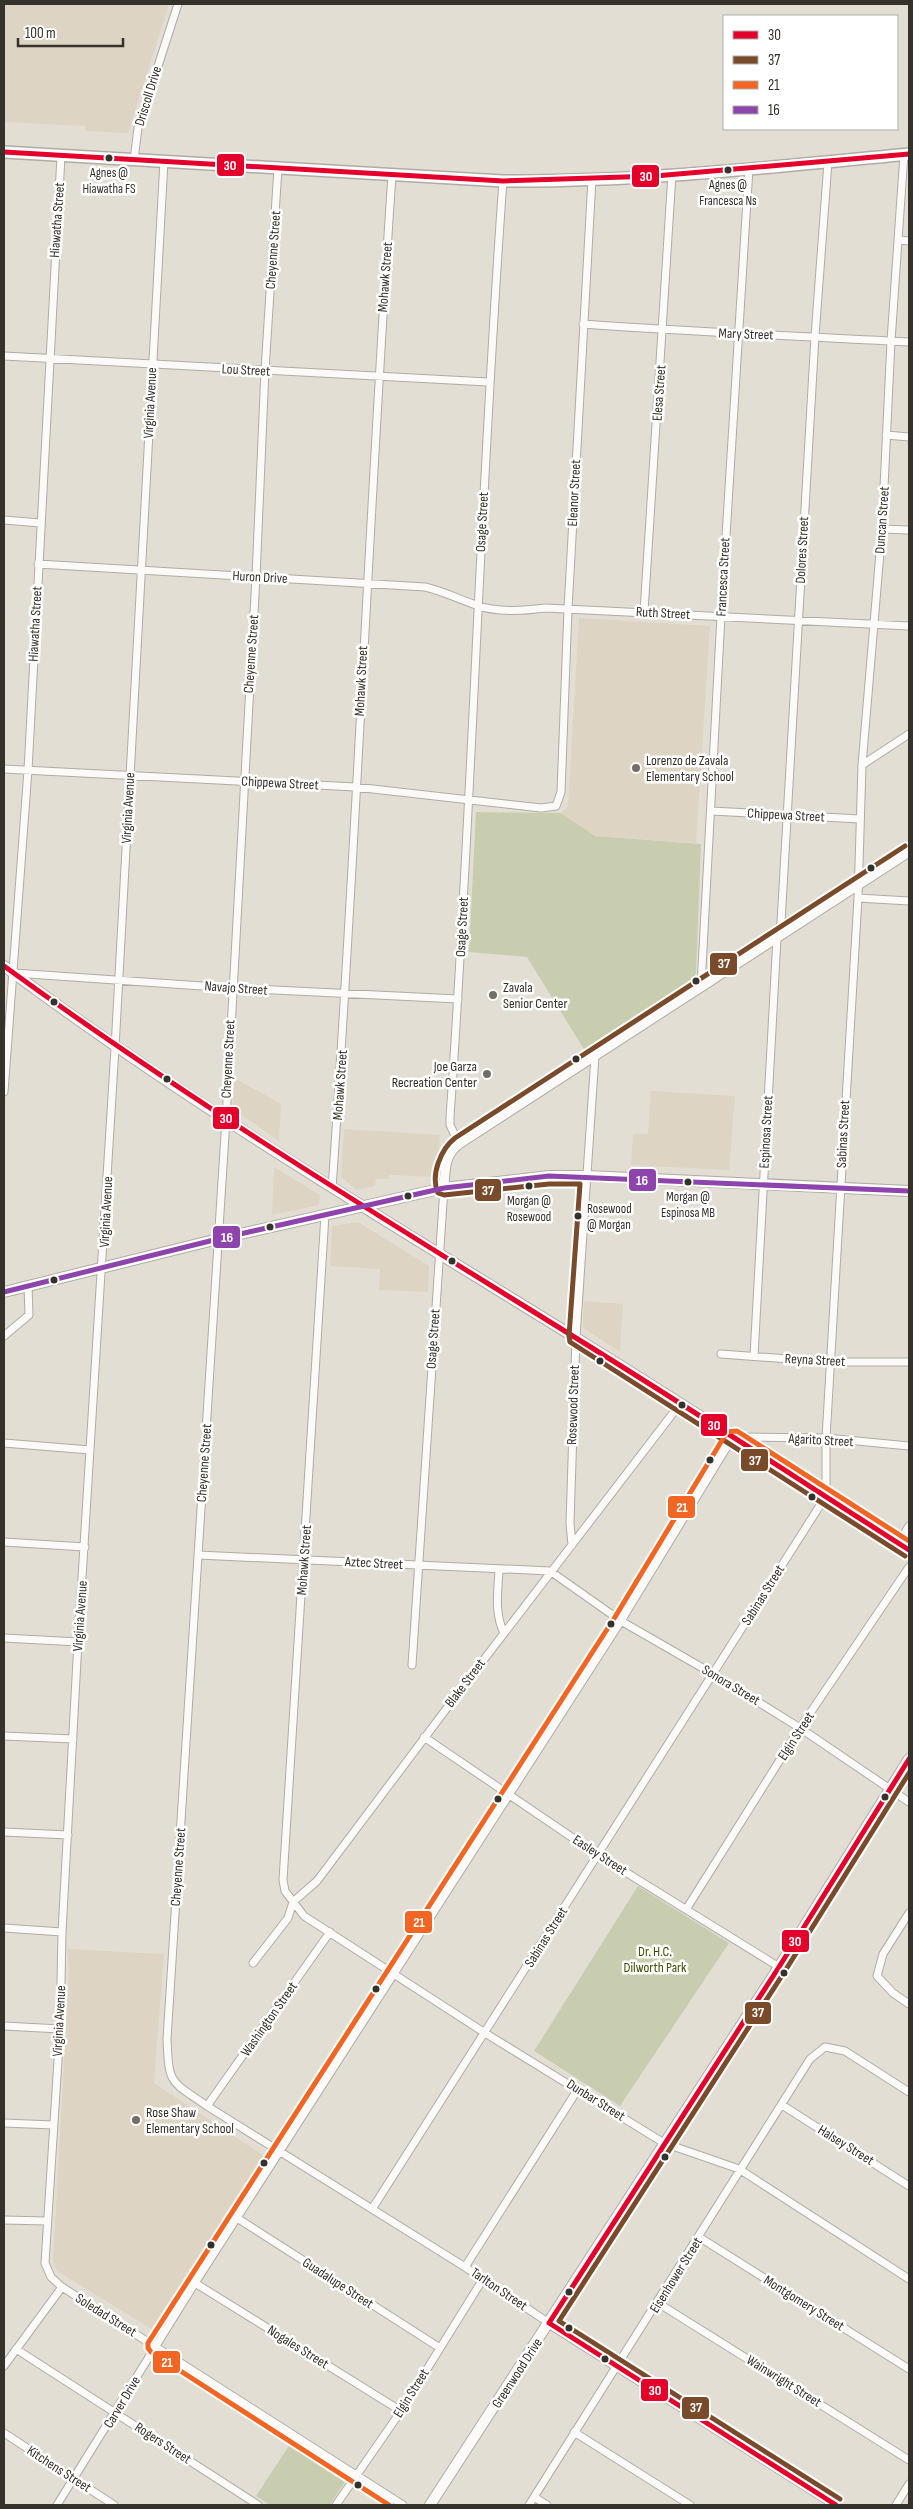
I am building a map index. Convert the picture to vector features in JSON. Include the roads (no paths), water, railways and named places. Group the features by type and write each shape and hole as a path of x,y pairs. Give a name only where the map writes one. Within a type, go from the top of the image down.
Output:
{"main road":[{"path":"4,152 503,181 592,179 672,174 907,154"},
{"path":"4,966 115,1048 332,1188 438,1255 576,1338 909,1550"},
{"path":"4,1292 218,1239 444,1188 550,1176 588,1176 909,1191"},
{"name":"Greenwood Drive","path":"430,2505 779,1967 909,1759"}],"street":[{"name":"Driscoll Drive","path":"134,160 138,128 178,4"},
{"name":"Duncan Street","path":"857,886 862,765 882,529 891,341 907,154"},
{"name":"Hiawatha Street","path":"4,1092 28,770 48,358 61,156"},
{"name":"Virginia Avenue","path":"62,2287 51,2277 45,2263 46,2221 60,2029 62,1932 78,1642 119,981 164,161"},
{"name":"Dolores Street","path":"777,938 781,922 815,336 828,162"},
{"name":"Cheyenne Street","path":"168,2068 168,2039 226,1119 231,988 278,168"},
{"name":"Francesca Street","path":"701,986 720,616 749,168"},
{"name":"Elesa Street","path":"644,612 672,174"},
{"name":"Mohawk Street","path":"332,1188 346,995 355,787 378,377 392,175"},
{"name":"Eleanor Street","path":"556,806 561,792 568,609 592,179"},
{"name":"Osage Street","path":"412,1665 438,1255 446,1161 452,1149 459,1144 450,1125 450,1117 458,999 488,382 503,181"},
{"path":"899,240 909,241"},
{"name":"Mary Street","path":"583,324 738,335 815,336 909,342"},
{"name":"Lou Street","path":"4,356 488,382"},
{"path":"886,435 909,437"},
{"path":"4,520 40,523"},
{"path":"882,529 909,530"},
{"name":"Huron Drive","path":"38,564 367,583 432,589 478,606"},
{"name":"Ruth Street","path":"478,606 519,611 545,608 909,626"},
{"path":"862,765 909,734"},
{"name":"Chippewa Street","path":"4,769 355,787 541,808 556,806"},
{"name":"Chippewa Street","path":"711,811 860,819"},
{"path":"459,1144 909,852"},
{"name":"Sabinas Street","path":"372,2209 826,1496 826,1438 858,898 857,886"},
{"path":"858,898 909,901"},
{"name":"Espinosa Street","path":"754,1356 777,938"},
{"name":"Navajo Street","path":"14,973 346,995 458,999"},
{"name":"Rosewood Street","path":"572,1544 570,1524 576,1338 595,1056"},
{"name":"Mohawk Street","path":"294,1902 285,1890 283,1880 325,1215"},
{"path":"4,1336 29,1315 28,1286"},
{"name":"Reyna Street","path":"721,1354 830,1362 909,1362"},
{"name":"Blake Street","path":"253,1963 288,1918 294,1902 318,1881 424,1737 680,1404"},
{"name":"Agarito Street","path":"733,1438 826,1438 909,1446"},
{"name":"Carver Drive","path":"57,2505 278,2152 621,1621 733,1438"},
{"path":"4,1443 90,1450"},
{"path":"898,1543 909,1526"},
{"path":"4,1542 85,1547"},
{"name":"Aztec Street","path":"198,1555 550,1571"},
{"name":"Elgin Street","path":"688,1908 800,1728 909,1567"},
{"path":"499,1570 498,1622 504,1633"},
{"name":"Sonora Street","path":"550,1571 621,1621 713,1674 800,1728 909,1802"},
{"path":"4,1638 78,1642"},
{"path":"4,1736 73,1739"},
{"name":"Easley Street","path":"424,1737 598,1855 688,1908 779,1967"},
{"path":"4,1832 68,1835"},
{"name":"Dunbar Street","path":"294,1902 304,1916 395,1973 485,2033 664,2143 739,2169 909,2279"},
{"path":"909,1913 883,1954 877,1976 893,1993 909,2004"},
{"path":"4,1928 62,1932"},
{"name":"Washington Street","path":"207,2106 330,1932"},
{"path":"4,2026 60,2029"},
{"name":"Eisenhower Street","path":"529,2505 699,2238 739,2169 810,2059 825,2047 845,2051 909,2092"},
{"name":"Tarlton Street","path":"168,2068 174,2083 207,2106 278,2152 466,2267 836,2505"},
{"path":"466,2267 578,2089"},
{"name":"Halsey Street","path":"782,2105 909,2186"},
{"path":"4,2123 53,2125"},
{"name":"Guadalupe Street","path":"237,2218 440,2348"},
{"path":"4,2228 6,2220 46,2221"},
{"name":"Montgomery Street","path":"699,2238 909,2369"},
{"name":"Elgin Street","path":"336,2505 401,2411 483,2279"},
{"name":"Nogales Street","path":"195,2283 401,2411"},
{"path":"4,2366 62,2287"},
{"name":"Soledad Street","path":"62,2287 403,2505"},
{"name":"Wainwright Street","path":"658,2303 909,2460"},
{"name":"Rogers Street","path":"16,2349 258,2505"},
{"path":"574,2432 690,2505"},
{"name":"Kitchens Street","path":"4,2433 114,2505"},
{"path":"896,2505 909,2484"},
{"path":"534,2498 546,2505"}],"place":[{"name":"Agnes @ Hiawatha FS","path":"109,158"},
{"name":"Agnes @ Francesca Ns","path":"728,170"},
{"name":"Lorenzo de Zavala Elementary School","path":"636,768"},
{"name":"Zavala Senior Center","path":"493,995"},
{"name":"Joe Garza Recreation Center","path":"487,1074"},
{"name":"Morgan @ Espinosa MB","path":"688,1182"},
{"name":"Morgan @ Rosewood","path":"529,1186"},
{"name":"Rosewood @ Morgan","path":"578,1216"},
{"name":"Rose Shaw Elementary School","path":"136,2120"}],"park label":[{"name":"Dr. H.C. Dilworth Park","path":"655,1959"}]}
